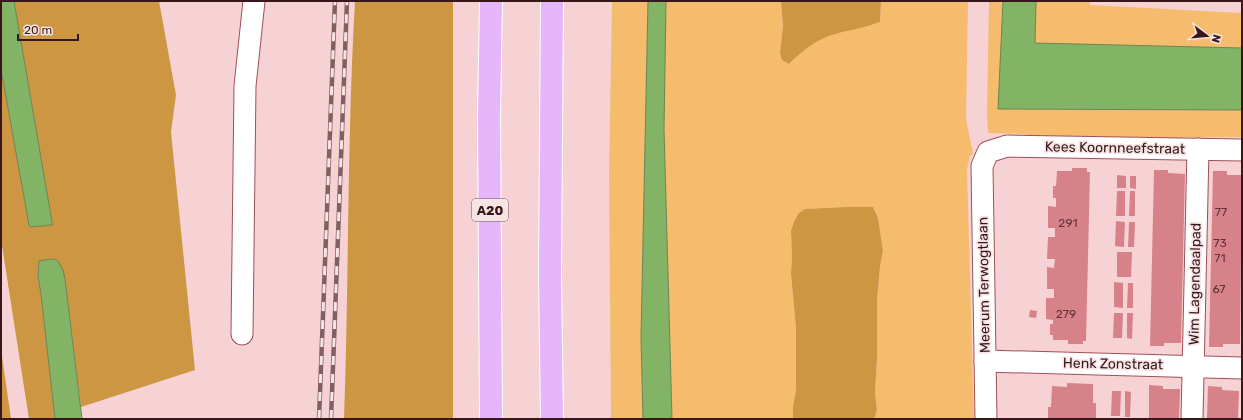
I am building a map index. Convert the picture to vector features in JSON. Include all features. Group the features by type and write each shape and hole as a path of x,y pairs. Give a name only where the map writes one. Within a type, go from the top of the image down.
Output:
{"highway":[{"name":"A20","path":"491,1 491,419"},
{"path":"552,1 550,275 552,419"}],"street":[{"path":"242,334 245,86 254,1"},
{"name":"Kees Koornneefstraat","path":"988,152 1007,146 1242,150"},
{"name":"Wim Lagendaalpad","path":"1192,419 1198,150"},
{"name":"Meerum Terwogtlaan","path":"986,419 982,166 988,152"},
{"name":"Henk Zonstraat","path":"985,361 1242,368"}],"shaded area":[{"path":"1,1 14,1 52,225 31,227 29,225 1,69"},
{"path":"14,1 159,1 176,95 171,132 195,370 81,407 65,279 51,259 39,261 38,276 55,419 29,419 1,239 1,69 29,225 31,227 51,225 52,222"},
{"path":"355,1 453,1 453,419 344,419 349,158"},
{"path":"612,1 648,1 641,338 643,419 611,419 609,175"},
{"path":"648,1 666,1 664,129 672,419 643,419 641,338"},
{"path":"666,1 781,1 783,26 780,53 789,64 798,55 823,38 880,22 881,1 968,1 966,119 973,154 970,156 967,169 974,419 874,419 877,410 875,392 877,358 877,301 883,251 878,218 873,207 845,207 805,209 791,231 791,274 796,328 796,390 793,406 793,419 672,419 664,129"},
{"path":"781,1 881,1 880,22 823,38 798,55 789,64 782,60 780,53 783,26"},
{"path":"989,1 1003,1 999,109 1242,110 1242,137 1026,139 1025,134 988,133"},
{"path":"1003,1 1036,1 1035,43 1242,48 1242,110 998,109"},
{"path":"1036,1 1090,1 1090,5 1242,13 1242,48 1035,43"},
{"path":"873,207 878,218 883,251 877,301 877,358 875,392 877,410 874,419 793,419 793,406 796,390 796,328 791,274 791,231 798,214 805,209"},
{"path":"51,259 57,260 63,270 65,279 82,419 55,419 38,276 39,261"},
{"path":"1,349 11,419 1,419"}],"building":[{"path":"1072,168 1087,168 1087,172 1090,172 1086,341 1083,341 1083,344 1068,344 1068,340 1053,340 1053,335 1050,335 1050,324 1053,324 1053,320 1046,319 1046,298 1054,298 1054,289 1047,289 1047,267 1054,268 1055,259 1047,259 1048,237 1055,237 1055,228 1048,228 1048,206 1056,207 1056,198 1053,198 1053,186 1056,186 1057,171 1072,171"},
{"path":"1154,170 1168,170 1168,173 1185,174 1181,343 1164,343 1164,346 1150,346"},
{"path":"1213,171 1227,171 1227,175 1242,175 1240,344 1223,344 1223,347 1209,347"},
{"path":"1117,175 1126,176 1126,188 1117,188"},
{"path":"1130,176 1136,176 1136,189 1130,188"},
{"path":"1117,191 1125,191 1125,216 1116,216"},
{"path":"1130,191 1135,191 1135,216 1129,216"},
{"path":"1116,221 1125,222 1124,247 1115,246"},
{"path":"1129,222 1135,222 1134,247 1128,247"},
{"path":"1117,252 1132,252 1131,277 1117,277"},
{"path":"1114,282 1123,283 1123,308 1114,307"},
{"path":"1128,283 1133,283 1133,308 1127,308"},
{"path":"1030,310 1037,311 1036,318 1029,317"},
{"path":"1114,313 1123,313 1122,338 1113,338"},
{"path":"1127,313 1133,313 1132,339 1127,338"},
{"path":"1067,383 1093,384 1093,403 1096,403 1096,419 1048,419 1048,407 1051,407 1052,386 1067,387"},
{"path":"1149,385 1163,386 1163,389 1180,389 1179,419 1149,419"},
{"path":"1208,386 1222,387 1222,390 1239,391 1238,419 1207,419"},
{"path":"1112,391 1121,391 1120,416 1111,416"},
{"path":"1125,391 1131,392 1130,417 1125,417"}],"railway":[{"path":"319,419 335,1"},
{"path":"331,419 347,1"}]}
